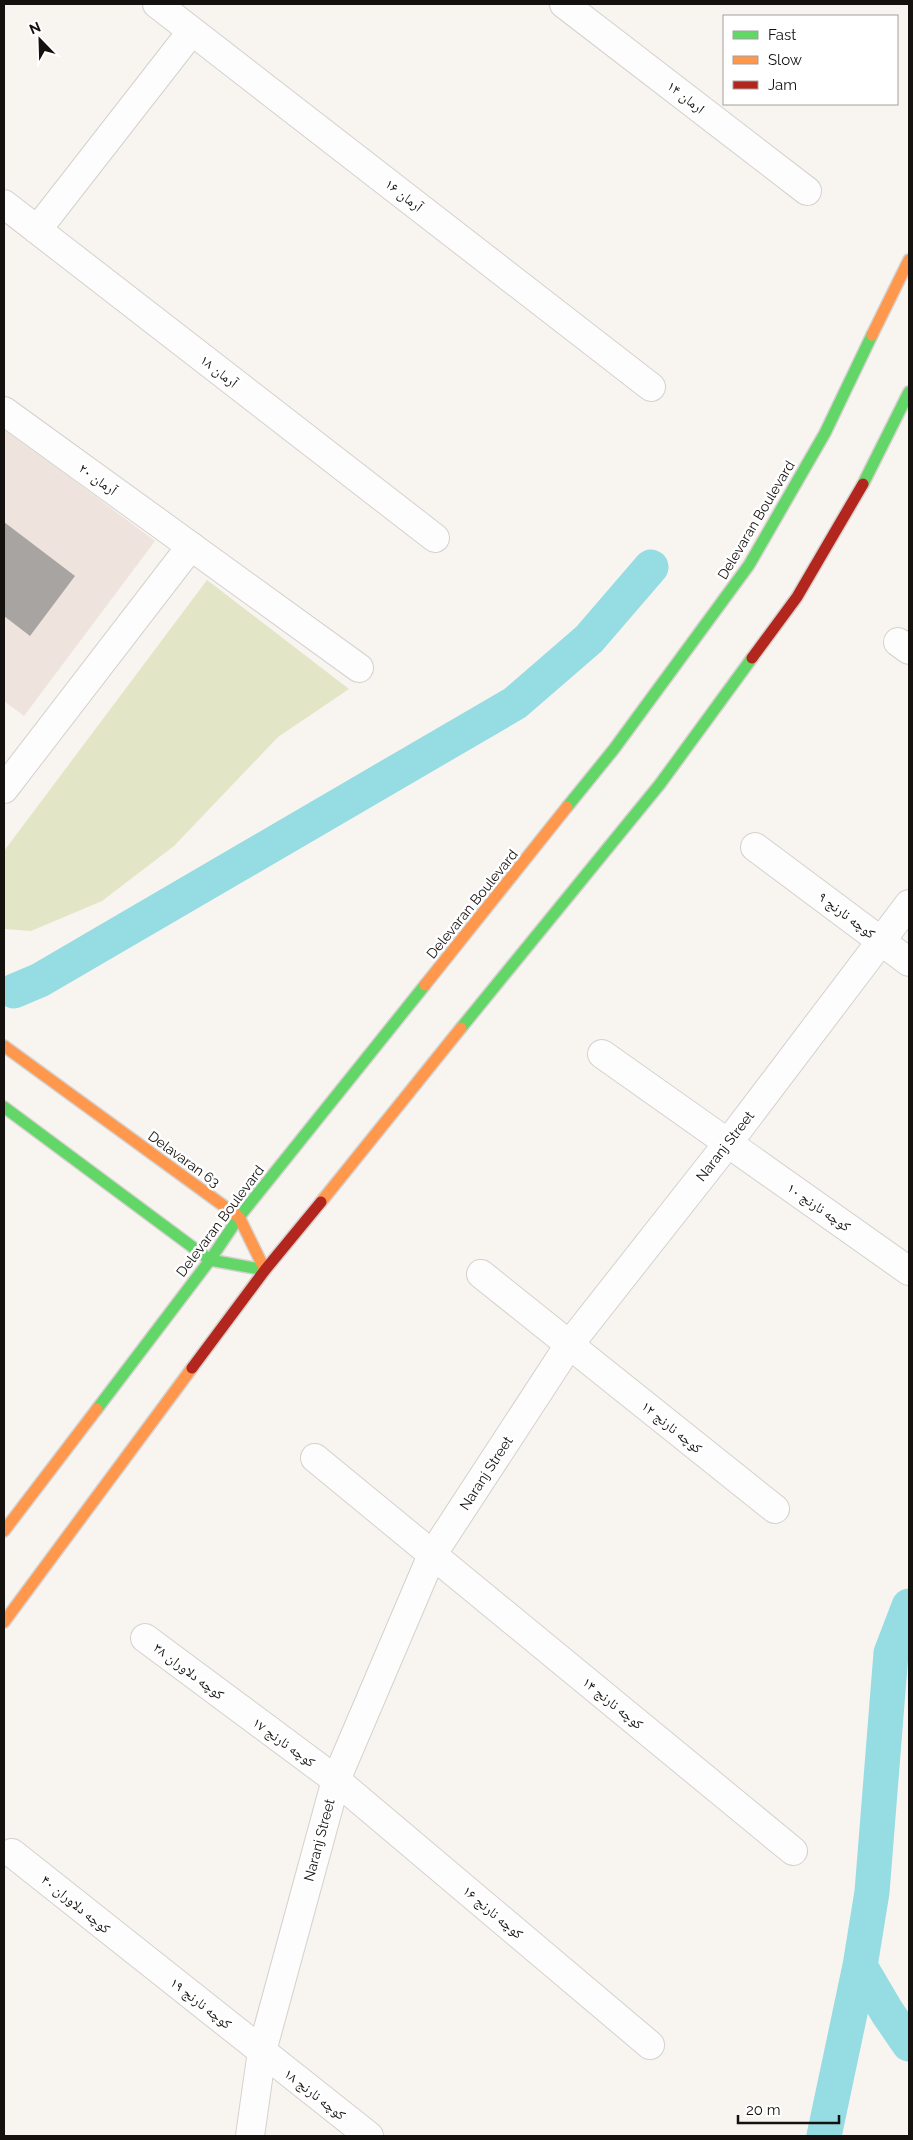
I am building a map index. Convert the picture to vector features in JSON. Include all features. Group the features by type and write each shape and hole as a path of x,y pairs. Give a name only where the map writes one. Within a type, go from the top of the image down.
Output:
{"street":[{"name":"آرمان ۱۶","path":"157,4 651,387"},
{"name":"ارمان ۱۴","path":"564,4 807,191"},
{"path":"37,230 192,31"},
{"name":"آرمان ۱۸","path":"4,204 435,538"},
{"name":"Delevaran Boulevard","path":"4,1531 210,1260 240,1217 614,749 750,565 825,433 909,260"},
{"path":"4,1622 265,1270 648,799 689,745 797,597 876,461 909,392"},
{"name":"آرمان ۲۰","path":"4,411 359,668"},
{"path":"4,789 192,546"},
{"name":"کوچه نارنج ۹","path":"755,847 909,962"},
{"name":"Naranj Street","path":"250,2136 262,2051 336,1780 432,1554 569,1345 728,1143 909,904"},
{"name":"Delavaran 63","path":"4,1046 240,1217 265,1270"},
{"name":"کوچه نارنج ۱۰","path":"602,1054 909,1271"},
{"path":"4,1107 210,1260 265,1270"},
{"name":"کوچه نارنج ۱۲","path":"481,1274 775,1509"},
{"name":"کوچه نارنج ۱۴","path":"315,1458 793,1851"},
{"name":"کوچه دلاوران ۳۸","path":"145,1638 233,1704"},
{"name":"کوچه نارنج ۱۷","path":"233,1704 336,1780"},
{"name":"کوچه نارنج ۱۶","path":"336,1780 650,2045"},
{"name":"کوچه دلاوران ۴۰","path":"12,1853 141,1955"},
{"name":"کوچه نارنج ۱۹","path":"141,1955 262,2051"},
{"name":"کوچه نارنج ۱۸","path":"262,2051 368,2136"}],"shaded area":[{"path":"4,428 155,541 24,716 4,701"}],"green space":[{"path":"207,580 349,689 278,737 174,846 102,901 31,931 4,929 4,851"}],"building":[{"path":"4,522 75,576 30,636 4,616"}],"waterway":[{"path":"14,991 40,980 515,703 589,639 651,567"},
{"path":"824,2136 860,1966 872,1892 891,1653 909,1606"},
{"path":"860,1966 887,2012 909,2044"}],"traffic: fast":[{"path":"567,807 614,749 749,565 825,433 872,335"},
{"path":"863,484 909,392"},
{"path":"461,1028 660,784 752,658"},
{"path":"97,1409 210,1260 239,1217 425,985"},
{"path":"4,1107 210,1260 265,1270"}],"traffic: slow":[{"path":"872,335 909,260"},
{"path":"425,985 567,807"},
{"path":"321,1202 461,1028"},
{"path":"4,1046 239,1217 265,1270"},
{"path":"4,1622 192,1368"},
{"path":"4,1531 97,1409"}],"traffic: jam":[{"path":"752,658 797,597 863,484"},
{"path":"192,1368 265,1270 321,1202"}]}
